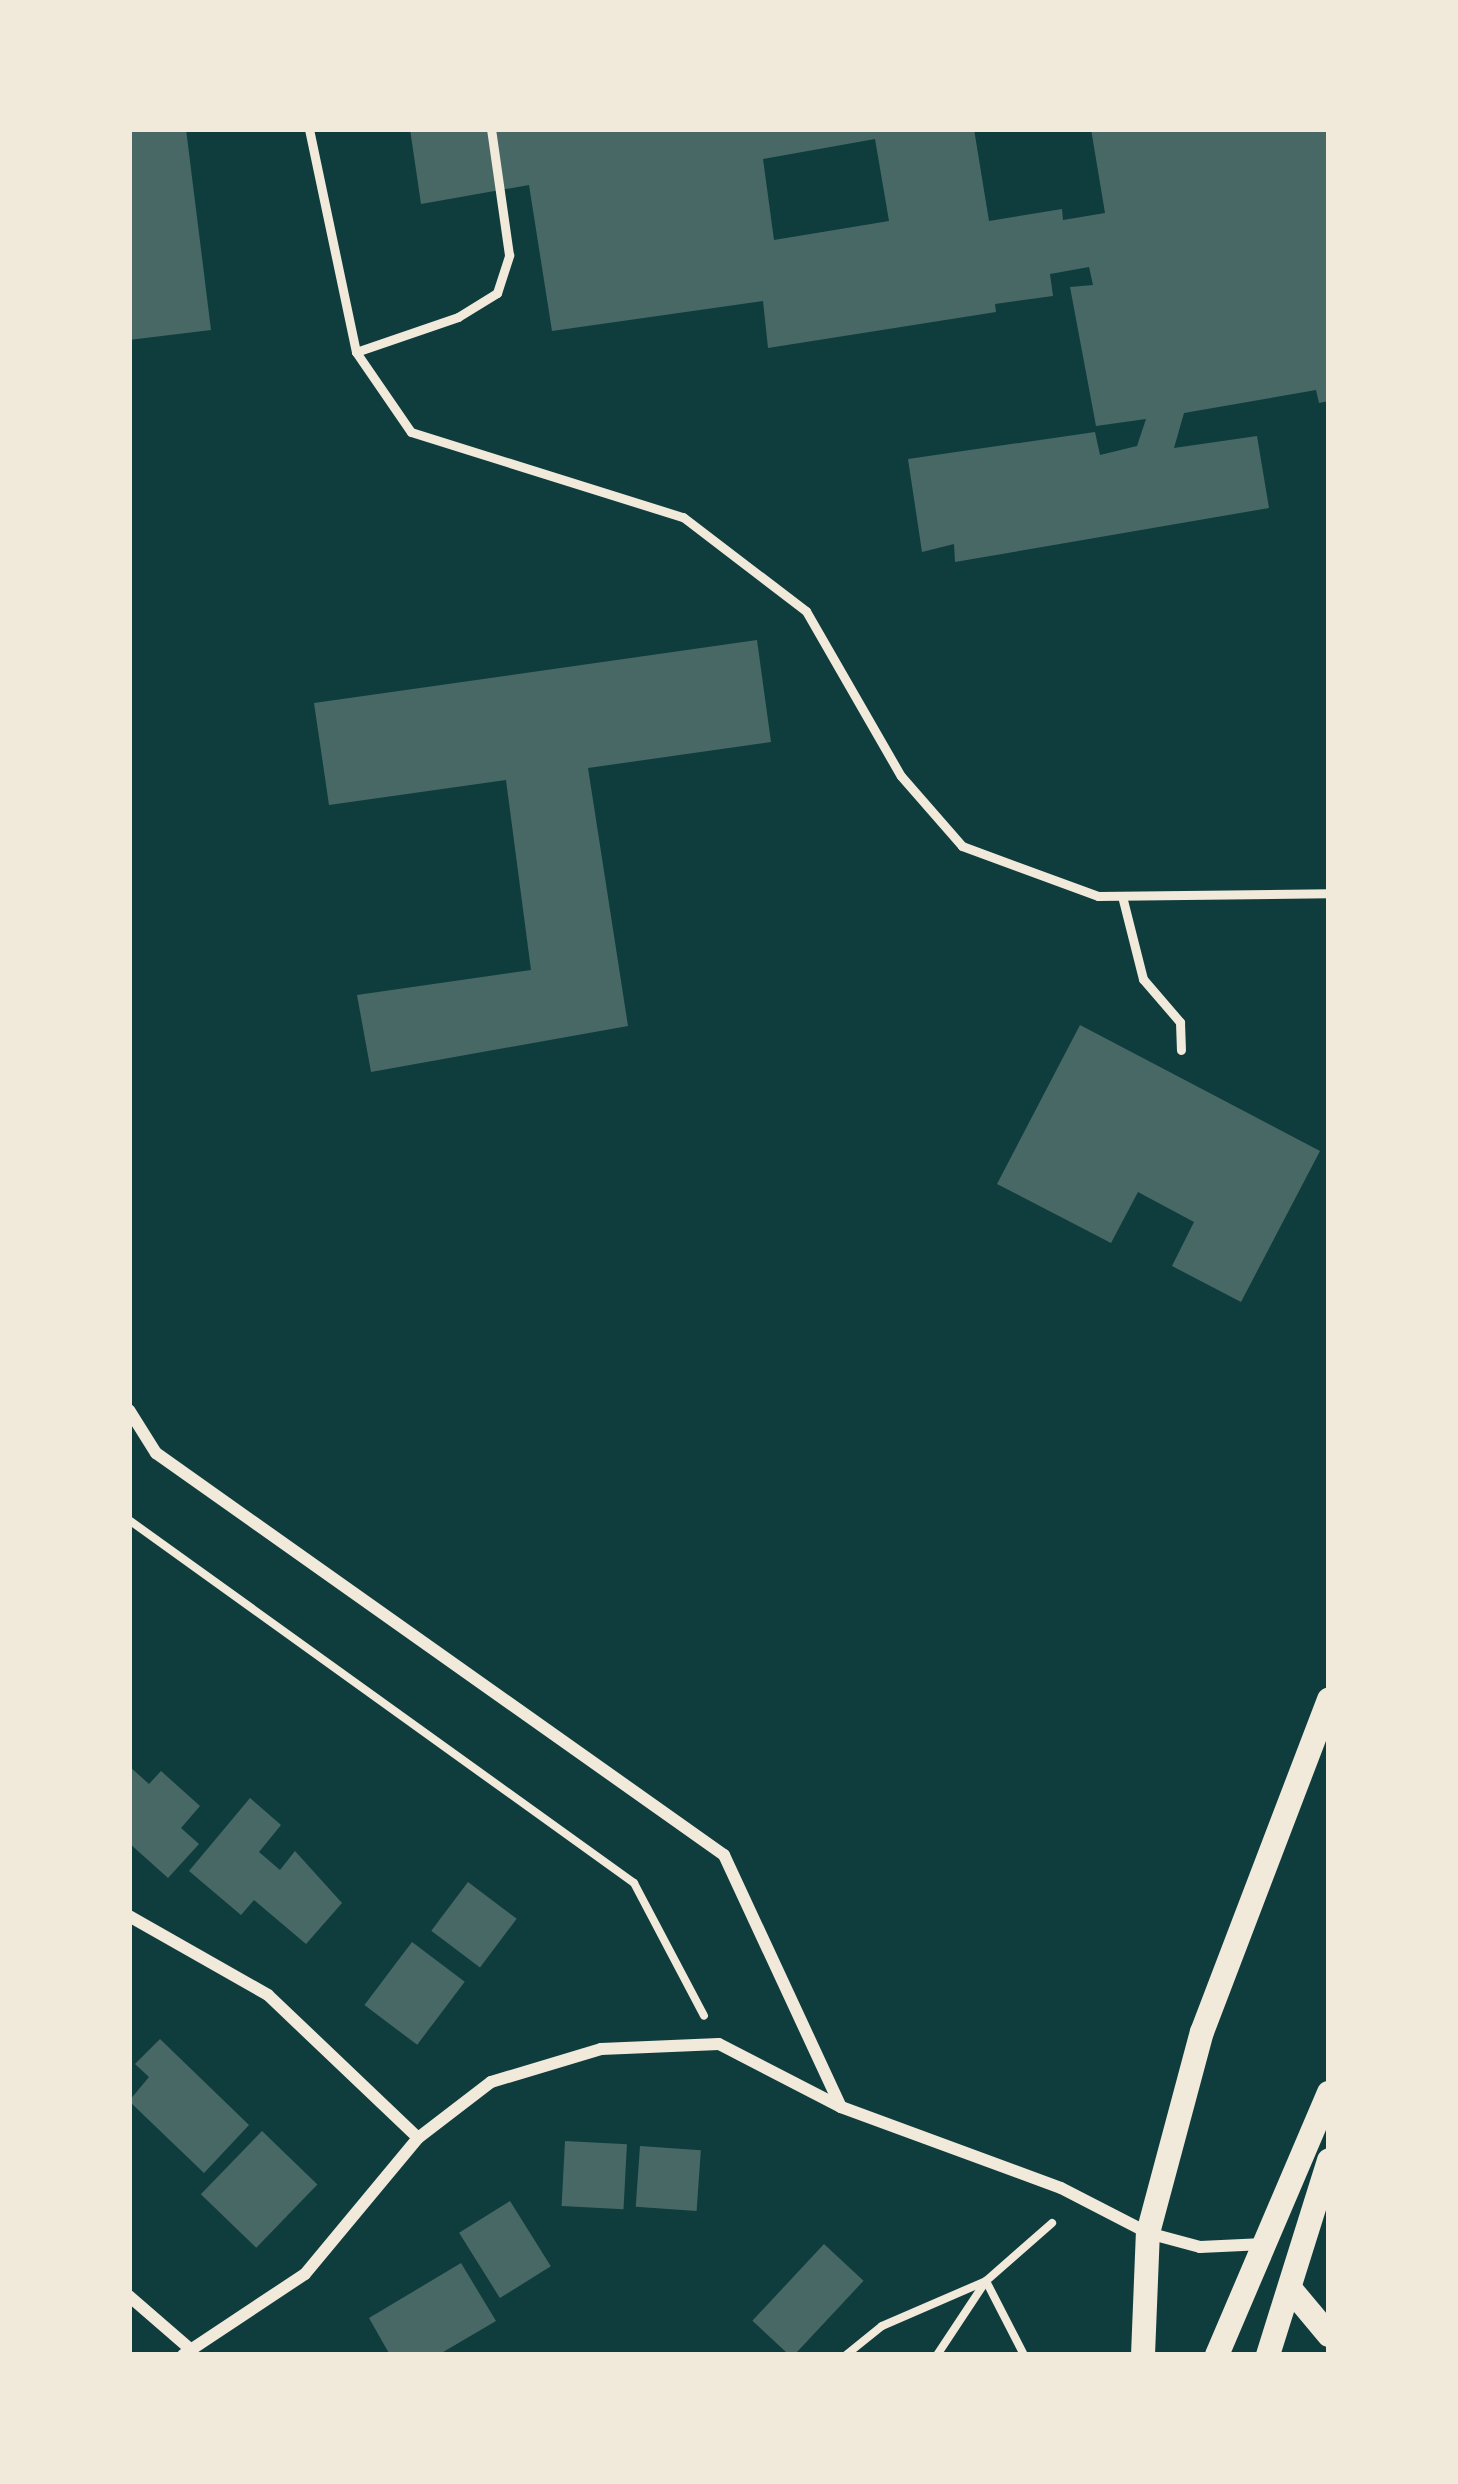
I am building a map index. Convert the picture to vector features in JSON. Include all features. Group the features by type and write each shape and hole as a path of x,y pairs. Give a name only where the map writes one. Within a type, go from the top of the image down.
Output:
{"main road":[{"path":"1143,2355 1148,2234 1202,2032 1329,1699"},
{"path":"1217,2355 1329,2093"},
{"path":"1268,2355 1293,2292 1328,2173"},
{"path":"1293,2292 1329,2335"}],"street":[{"path":"129,1410 156,1453 724,1855 841,2107"},
{"path":"129,1916 268,1995 418,2138"},
{"path":"129,2296 186,2352 305,2274 418,2138 491,2082 601,2049 719,2044 841,2107 1061,2188 1148,2234 1200,2247 1264,2244"}],"lane":[{"path":"309,129 356,352 411,432 683,517 806,611 901,776 962,846 1097,896 1329,893"},
{"path":"356,352 458,316 497,293 509,255 491,129"},
{"path":"1122,896 1143,979 1180,1022 1181,1050"}],"path":[{"path":"129,1520 634,1883 719,2044"},
{"path":"937,2355 986,2281 1052,2223"},
{"path":"846,2355 882,2326 986,2281"},
{"path":"986,2281 1024,2355"}],"building":[{"path":"129,129 186,129 211,330 129,340"},
{"path":"410,129 974,129 989,221 1062,209 1063,220 1105,213 1091,129 1329,129 1329,401 1319,403 1316,390 1184,413 1174,448 1257,436 1269,508 955,562 954,544 922,552 908,459 1095,432 1100,455 1137,446 1146,419 1096,426 1070,287 1093,285 1089,267 1050,274 1053,296 995,304 996,312 768,348 763,301 552,331 529,185 421,204","holes":["875,139 889,221 774,240 763,159"]},
{"path":"757,640 771,742 588,768 628,1026 371,1072 357,995 531,970 506,780 329,805 314,703"},
{"path":"1080,1025 1320,1151 1241,1302 1172,1266 1194,1222 1138,1192 1111,1243 997,1184"},
{"path":"129,1766 149,1784 161,1771 200,1806 181,1828 199,1844 168,1878 129,1843"},
{"path":"250,1798 281,1825 259,1852 280,1870 295,1851 342,1903 306,1944 254,1900 241,1915 189,1871"},
{"path":"468,1882 517,1919 480,1967 431,1931"},
{"path":"412,1942 465,1982 417,2045 364,2005"},
{"path":"160,2039 249,2125 204,2173 129,2101 149,2077 135,2064"},
{"path":"262,2131 317,2184 256,2248 201,2194"},
{"path":"565,2141 627,2144 624,2209 562,2206"},
{"path":"640,2146 701,2150 697,2211 636,2207"},
{"path":"510,2201 551,2266 500,2298 459,2233"},
{"path":"824,2244 863,2281 794,2355 752,2321"},
{"path":"461,2263 496,2321 438,2355 390,2355 369,2318"}]}
